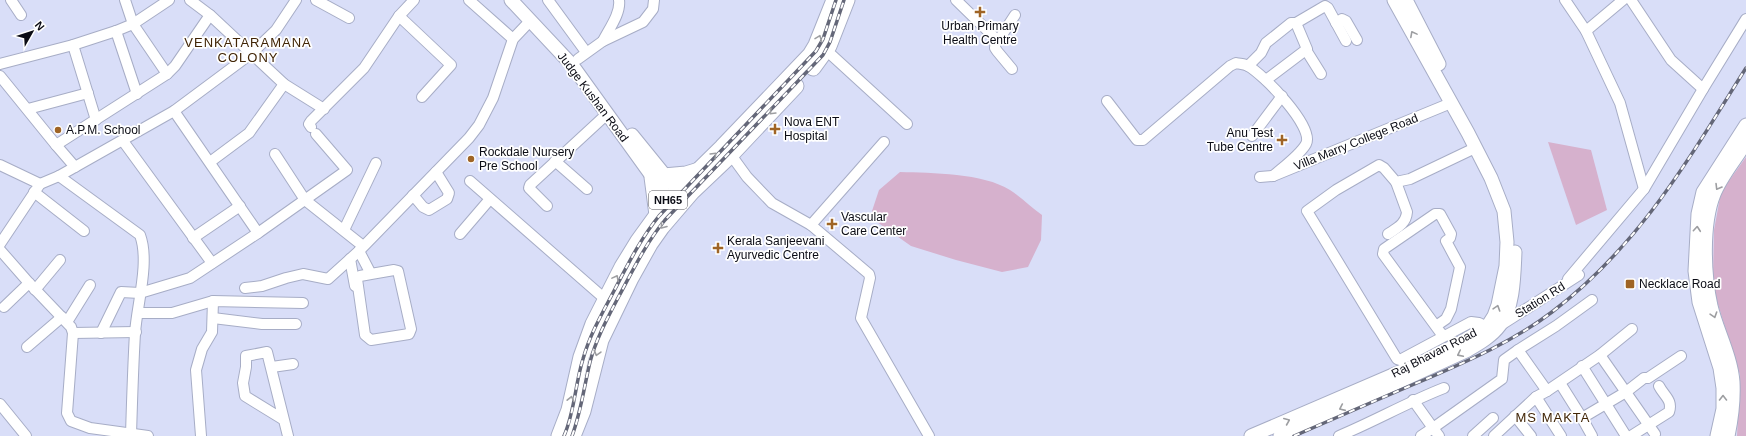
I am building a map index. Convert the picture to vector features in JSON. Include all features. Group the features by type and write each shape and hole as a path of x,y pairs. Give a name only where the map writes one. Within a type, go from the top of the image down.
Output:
{"highway":[{"name":"NH65","path":"559,436 568,410 581,357 662,227 692,192 731,155 806,75 826,50 835,33 839,3"},
{"name":"NH65","path":"573,436 583,411 594,362 601,340 600,326 605,299 638,241 657,215 666,185 700,170 810,55 839,3"},
{"path":"657,215 666,185 686,174 700,170"}],"main road":[{"name":"Judge Kushan Road","path":"511,0 572,65 607,114 666,185"},
{"name":"Judge Kushan Road","path":"522,0 582,56 666,185"},
{"name":"Raj Bhavan Road","path":"1251,436 1414,366 1460,343 1487,327 1494,316 1498,305 1506,266 1507,242 1504,210 1491,178 1451,102 1394,0"},
{"name":"Raj Bhavan Road","path":"1280,436 1468,350 1480,343 1501,325 1508,311 1514,270 1515,251 1513,215 1496,173 1406,0"},
{"path":"1728,436 1734,411 1733,380 1711,306 1705,246 1709,214 1714,194 1727,163 1746,125"},
{"path":"1717,436 1723,409 1720,368 1699,302 1695,271 1698,214 1703,192 1746,142"}],"street":[{"path":"11,0 21,15"},
{"path":"125,0 133,24 166,74"},
{"path":"0,64 73,45 116,31 133,24 168,0"},
{"path":"190,0 210,15 284,84 324,109"},
{"path":"0,244 40,184 59,176 123,141 174,110 252,53 276,30 296,0"},
{"path":"316,0 349,18"},
{"path":"100,333 121,292 140,293 184,281 258,233 347,170 309,124 364,68 399,16 414,0"},
{"path":"469,0 513,39"},
{"path":"548,0 582,56 603,41 643,22 653,10 654,0"},
{"path":"603,41 616,16 619,0"},
{"path":"956,0 996,39"},
{"path":"1565,0 1586,31 1620,103 1644,189"},
{"path":"1586,31 1623,0"},
{"path":"1631,0 1671,60 1703,89"},
{"path":"1248,66 1261,53 1266,43 1291,24 1296,23 1325,6 1328,8 1346,41"},
{"path":"56,145 166,74 175,66 210,15"},
{"path":"996,39 1000,38 1015,15"},
{"path":"399,16 451,65 422,97"},
{"path":"1336,22 1342,19 1346,21 1357,40"},
{"path":"1561,286 1644,189 1746,19"},
{"path":"245,288 262,286 303,274 328,279 350,259 469,138 479,125 493,98 513,39 531,20"},
{"path":"1296,23 1308,48 1306,50 1321,74"},
{"path":"116,31 137,94"},
{"path":"996,39 995,48 1012,69"},
{"path":"73,45 96,120"},
{"path":"826,50 907,124"},
{"path":"1266,80 1306,50"},
{"path":"1107,101 1137,140 1143,140 1230,66 1236,63 1248,66 1266,80 1282,96 1301,122 1307,136 1306,144 1273,176"},
{"path":"0,76 75,167"},
{"path":"210,162 249,133 284,84"},
{"path":"28,109 88,93"},
{"path":"1252,136 1282,96"},
{"name":"Villa Marry College Road","path":"1260,177 1273,176 1451,102"},
{"path":"174,110 258,233"},
{"path":"547,206 529,188 530,185 607,114"},
{"path":"123,141 212,263"},
{"path":"811,225 884,142"},
{"path":"1396,182 1410,179 1475,148"},
{"path":"274,154 305,200 344,230 361,248 371,274"},
{"path":"731,155 747,177 772,203 811,225 869,274 870,278 861,318 929,436"},
{"path":"555,161 587,189"},
{"path":"344,230 376,163"},
{"path":"0,165 40,184"},
{"path":"1388,234 1403,224 1407,217 1407,212 1396,182 1384,168 1379,165 1336,190 1307,211 1398,359 1400,360 1471,322 1479,323 1487,327 1501,325"},
{"path":"413,195 423,207 429,210 447,199 449,193 436,172"},
{"path":"59,176 140,235 144,245 136,332 131,435"},
{"path":"470,181 605,299"},
{"path":"34,192 84,231"},
{"path":"460,234 490,199"},
{"path":"193,238 240,206"},
{"path":"1436,326 1446,319 1451,309 1460,267 1446,241 1450,238 1451,234 1440,214 1435,214 1384,249 1383,254 1436,326 1444,336"},
{"path":"0,250 32,287 65,319 74,333 66,413 71,421 87,432 148,436"},
{"path":"350,259 348,271 359,309"},
{"path":"4,307 32,287 60,260"},
{"path":"394,270 398,272 411,329 409,334 371,340 365,335 357,279 360,276 371,274 394,270"},
{"name":"Station Rd","path":"1501,325 1579,275"},
{"path":"27,348 65,319 90,285"},
{"path":"1421,436 1436,432 1502,379 1504,360 1556,326 1592,300"},
{"path":"138,313 172,313 213,301 303,303"},
{"path":"201,436 196,370 202,349 212,332 213,301"},
{"path":"213,318 262,324 296,324"},
{"path":"1494,436 1536,397 1560,383 1582,366 1600,355 1632,329"},
{"path":"74,333 136,332"},
{"path":"1518,350 1547,391"},
{"path":"284,420 246,396 243,383 246,367 246,356 267,352 272,367 288,436"},
{"path":"1600,355 1652,430"},
{"path":"1582,418 1605,403 1626,392 1644,378 1648,378 1681,356"},
{"path":"272,367 293,364"},
{"path":"1582,366 1626,436"},
{"path":"1560,383 1592,436"},
{"path":"1631,436 1652,430 1669,412 1671,406 1669,399 1659,386"},
{"path":"1339,436 1413,400 1444,388"},
{"path":"1536,397 1561,436"},
{"path":"1413,400 1436,432"},
{"path":"0,404 26,436"},
{"path":"1516,416 1527,434"},
{"path":"1473,436 1493,418"}],"shaded area":[{"path":"1548,142 1591,150 1607,210 1576,225"},
{"path":"1746,157 1746,436 1737,436 1740,375 1716,298 1713,276 1714,230 1721,192"},
{"path":"900,172 972,177 999,184 1010,190 1042,215 1041,240 1028,267 1002,272 956,260 911,246 877,222 872,211 879,190"}],"railway":[{"path":"564,436 568,427 580,368 589,341 630,261 652,224 816,51 823,39 836,0"},
{"path":"572,436 580,409 590,362 596,345 611,312 646,247 665,220 823,55 830,42 844,0"},
{"path":"1294,436 1474,358 1522,332 1552,312 1583,286 1611,259 1637,230 1704,136 1746,68"}],"place":[{"name":"Urban Primary Health Centre","path":"980,12"},
{"name":"Nova ENT Hospital","path":"775,129"},
{"name":"A.P.M. School","path":"58,130"},
{"name":"Anu Test Tube Centre","path":"1282,140"},
{"name":"Rockdale Nursery Pre School","path":"471,159"},
{"name":"Vascular Care Center","path":"832,224"},
{"name":"Kerala Sanjeevani Ayurvedic Centre","path":"718,248"},
{"name":"Necklace Road","path":"1630,284"}],"district":[{"name":"VENKATARAMANA COLONY","path":"248,50"},
{"name":"MS MAKTA","path":"1553,417"}]}
